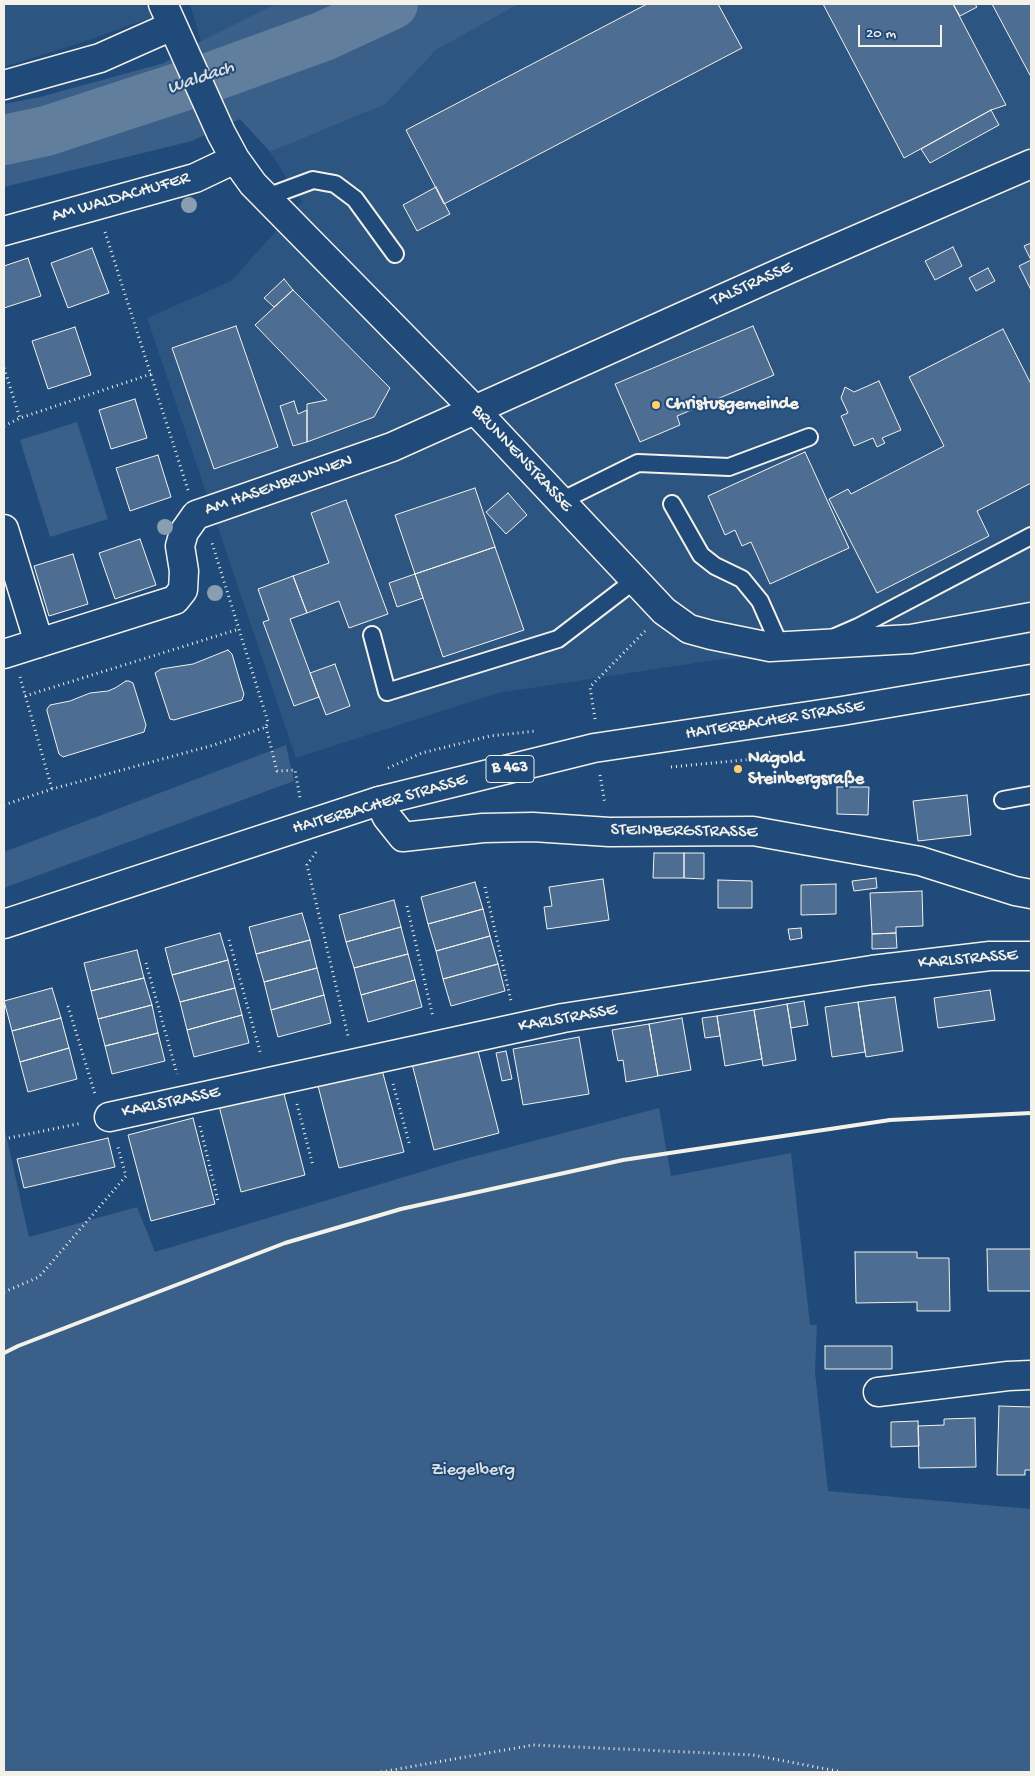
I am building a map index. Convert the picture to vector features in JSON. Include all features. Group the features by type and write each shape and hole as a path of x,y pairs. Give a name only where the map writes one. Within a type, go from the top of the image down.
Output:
{"street":[{"name":"BRUNNENSTRASSE","path":"168,15 221,133 235,159 253,184 475,410 664,611 689,629 770,647 911,639 1031,616"},
{"path":"4,85 100,58 168,15"},
{"name":"AM WALDACHUFER","path":"4,231 195,178 235,159"},
{"name":"TALSTRASSE","path":"475,410 792,268 1031,164"},
{"name":"AM HASENBRUNNEN","path":"8,653 176,600 183,590 184,571 180,546 184,532 196,515 392,447 475,410"},
{"path":"4,529 39,643"},
{"name":"HAITERBACHER STRASSE","path":"4,924 379,801 594,748 842,711 1031,679"},
{"name":"STEINBERGSTRASSE","path":"379,801 387,817 403,837 483,828 533,827 609,832 753,831 920,861 1015,891 1031,894"},
{"name":"KARLSTRASSE","path":"106,1118 563,1018 872,970 990,956 1031,956"},
{"path":"878,1392 1008,1376 1031,1375"}],"lane":[{"path":"267,198 313,180 335,184 354,199 395,254"},
{"path":"560,501 638,463 729,467 809,437"},
{"path":"672,504 701,555 715,566 742,579 760,601 780,646"},
{"path":"817,644 858,627 1031,536"},
{"path":"372,635 387,692 558,639 635,580"},
{"path":"1003,800 1031,795"}],"path":[{"path":"96,205 196,515 208,531 268,722 266,726 277,772 295,770 300,798"},
{"path":"4,368 20,418"},
{"path":"4,426 20,418 150,374"},
{"path":"596,726 590,687 664,611"},
{"path":"25,696 239,629"},
{"path":"8,653 25,696 52,789"},
{"path":"4,806 52,789 214,745 266,726"},
{"path":"599,770 609,832"},
{"path":"316,851 307,865 354,1064"},
{"path":"486,887 517,1028"},
{"path":"406,906 440,1045"},
{"path":"228,940 279,1080 313,1166"},
{"path":"146,964 189,1099 218,1201"},
{"path":"4,1292 40,1277 126,1176 68,1006"},
{"path":"386,1057 410,1146"},
{"path":"4,1138 106,1118"},
{"path":"381,1772 533,1745 753,1755 842,1772"}],"shaded area":[{"path":"4,4 188,4 86,41 4,67"},
{"path":"190,4 275,4 201,41"},
{"path":"519,4 1031,4 1031,634 933,651 722,659 498,693 296,758 147,318 231,281 302,202 270,152 386,104 436,50"}],"green space":[{"path":"275,4 519,4 436,50 386,104 270,152 240,119 192,141 4,187 4,104 40,97 164,63 201,41"},
{"path":"77,422 108,519 50,537 20,440"},
{"path":"286,745 294,781 4,888 4,852"},
{"name":"Ziegelberg","path":"659,1108 671,1176 791,1153 810,1325 817,1325 815,1372 828,1491 1031,1509 1031,1772 4,1772 4,1126 29,1237 137,1207 155,1252 457,1161"}],"building":[{"path":"647,4 718,4 742,48 444,204 406,130"},
{"path":"823,4 953,4 1006,105 991,110 904,158"},
{"path":"953,4 975,4 977,7 960,16"},
{"path":"992,4 1031,4 1031,77"},
{"path":"991,110 999,125 930,163 921,149"},
{"path":"436,187 450,214 417,231 403,205"},
{"path":"1031,243 1031,260 1024,246"},
{"path":"953,247 962,266 935,280 925,261"},
{"path":"92,248 109,293 68,308 51,263"},
{"path":"28,258 41,296 4,308 4,266"},
{"path":"1031,260 1031,290 1019,266"},
{"path":"988,268 995,281 976,291 969,278"},
{"path":"284,279 293,290 274,307 264,298"},
{"path":"293,290 390,388 374,417 307,442 307,404 327,400 255,325"},
{"path":"236,326 278,447 214,469 172,348"},
{"path":"753,326 774,375 677,416 680,425 640,442 615,384"},
{"path":"75,327 91,375 48,389 32,341"},
{"path":"1003,329 1031,384 1031,483 977,511 989,536 877,593 829,499 848,489 851,494 944,446 909,377"},
{"path":"879,381 901,430 882,438 885,443 877,447 873,438 854,446 841,416 848,413 841,398 845,387 854,392"},
{"path":"135,399 147,438 111,449 99,410"},
{"path":"294,401 298,414 307,410 307,442 293,446 280,406"},
{"path":"805,452 849,548 770,584 751,542 742,546 735,530 725,535 708,496"},
{"path":"158,455 171,497 130,511 116,468"},
{"path":"475,488 495,547 415,574 395,515"},
{"path":"508,493 527,515 506,534 486,512"},
{"path":"346,500 388,614 349,628 339,601 307,613 293,576 329,563 311,513"},
{"path":"140,539 156,585 115,599 99,553"},
{"path":"495,547 524,630 443,657 415,574"},
{"path":"73,554 88,604 49,616 34,566"},
{"path":"415,574 423,598 397,607 389,583"},
{"path":"293,576 307,613 290,619 319,697 294,706 263,622 269,620 258,589"},
{"path":"228,650 232,654 244,694 242,700 174,720 170,719 155,673 161,669 193,664"},
{"path":"335,664 350,706 326,715 310,673"},
{"path":"126,681 133,683 146,725 144,732 63,757 59,754 47,711 50,705 70,701 90,693 108,691"},
{"path":"837,787 869,787 868,815 837,814"},
{"path":"967,795 971,835 918,841 913,801"},
{"path":"654,853 684,853 684,878 653,878"},
{"path":"684,853 704,853 704,879 684,878"},
{"path":"876,878 877,888 854,891 852,881"},
{"path":"603,879 609,920 547,929 544,907 552,906 549,887"},
{"path":"718,880 752,881 752,908 718,908"},
{"path":"475,882 483,909 428,924 421,897"},
{"path":"836,884 836,914 801,915 801,885"},
{"path":"922,891 923,926 896,927 896,933 872,934 870,893"},
{"path":"394,900 401,927 346,942 339,915"},
{"path":"483,909 490,936 436,951 428,924"},
{"path":"302,913 310,940 256,954 249,927"},
{"path":"401,927 408,954 354,968 346,942"},
{"path":"801,928 802,938 790,940 788,929"},
{"path":"220,933 228,960 172,975 165,948"},
{"path":"896,933 897,948 872,949 872,934"},
{"path":"490,936 498,964 443,979 436,951"},
{"path":"310,940 317,968 264,982 256,954"},
{"path":"137,950 144,978 91,991 84,963"},
{"path":"408,954 415,980 361,995 354,968"},
{"path":"228,960 235,988 180,1002 172,975"},
{"path":"498,964 505,991 451,1006 443,979"},
{"path":"317,968 324,995 271,1010 264,982"},
{"path":"144,978 152,1005 98,1019 91,991"},
{"path":"415,980 422,1007 368,1022 361,995"},
{"path":"52,988 61,1018 12,1031 4,1001"},
{"path":"235,988 242,1015 187,1030 180,1002"},
{"path":"990,990 995,1020 938,1028 934,998"},
{"path":"324,995 331,1023 278,1037 271,1010"},
{"path":"895,997 903,1051 866,1057 858,1002"},
{"path":"804,1001 808,1025 791,1028 787,1004"},
{"path":"858,1002 865,1052 832,1057 825,1007"},
{"path":"787,1004 796,1060 763,1066 754,1010"},
{"path":"152,1005 158,1033 105,1046 98,1019"},
{"path":"754,1010 762,1059 725,1066 717,1016"},
{"path":"242,1015 249,1043 194,1057 187,1030"},
{"path":"717,1016 720,1036 705,1038 702,1018"},
{"path":"61,1018 69,1048 20,1062 12,1031"},
{"path":"682,1018 691,1070 658,1076 649,1024"},
{"path":"649,1024 658,1076 626,1082 623,1060 618,1061 612,1030"},
{"path":"158,1033 165,1061 112,1074 105,1046"},
{"path":"579,1037 589,1094 523,1105 513,1049"},
{"path":"477,1047 499,1133 434,1150 412,1064"},
{"path":"69,1048 77,1079 28,1092 20,1062"},
{"path":"506,1051 512,1079 502,1081 496,1053"},
{"path":"381,1066 404,1152 339,1168 317,1082"},
{"path":"283,1090 305,1175 241,1192 219,1106"},
{"path":"193,1118 215,1204 151,1221 128,1135"},
{"path":"108,1138 115,1167 24,1188 17,1159"},
{"path":"987,1249 1031,1249 1031,1291 988,1291"},
{"path":"855,1252 917,1252 917,1258 949,1258 950,1311 917,1311 917,1302 856,1303"},
{"path":"825,1346 892,1346 892,1369 825,1369"},
{"path":"999,1406 1031,1407 1031,1470 1025,1470 1025,1475 997,1475"},
{"path":"975,1418 976,1467 919,1468 918,1426 944,1425 944,1419"},
{"path":"918,1421 919,1446 891,1447 891,1422"}],"waterway":[{"name":"Waldach","path":"4,140 46,131 214,76 324,36 393,4"}],"railway":[{"path":"4,1353 285,1243 401,1209 623,1160 890,1120 1031,1113"}],"place":[{"name":"Christusgemeinde","path":"656,405"},
{"name":"Nagold Steinbergsraße","path":"738,769"}]}
